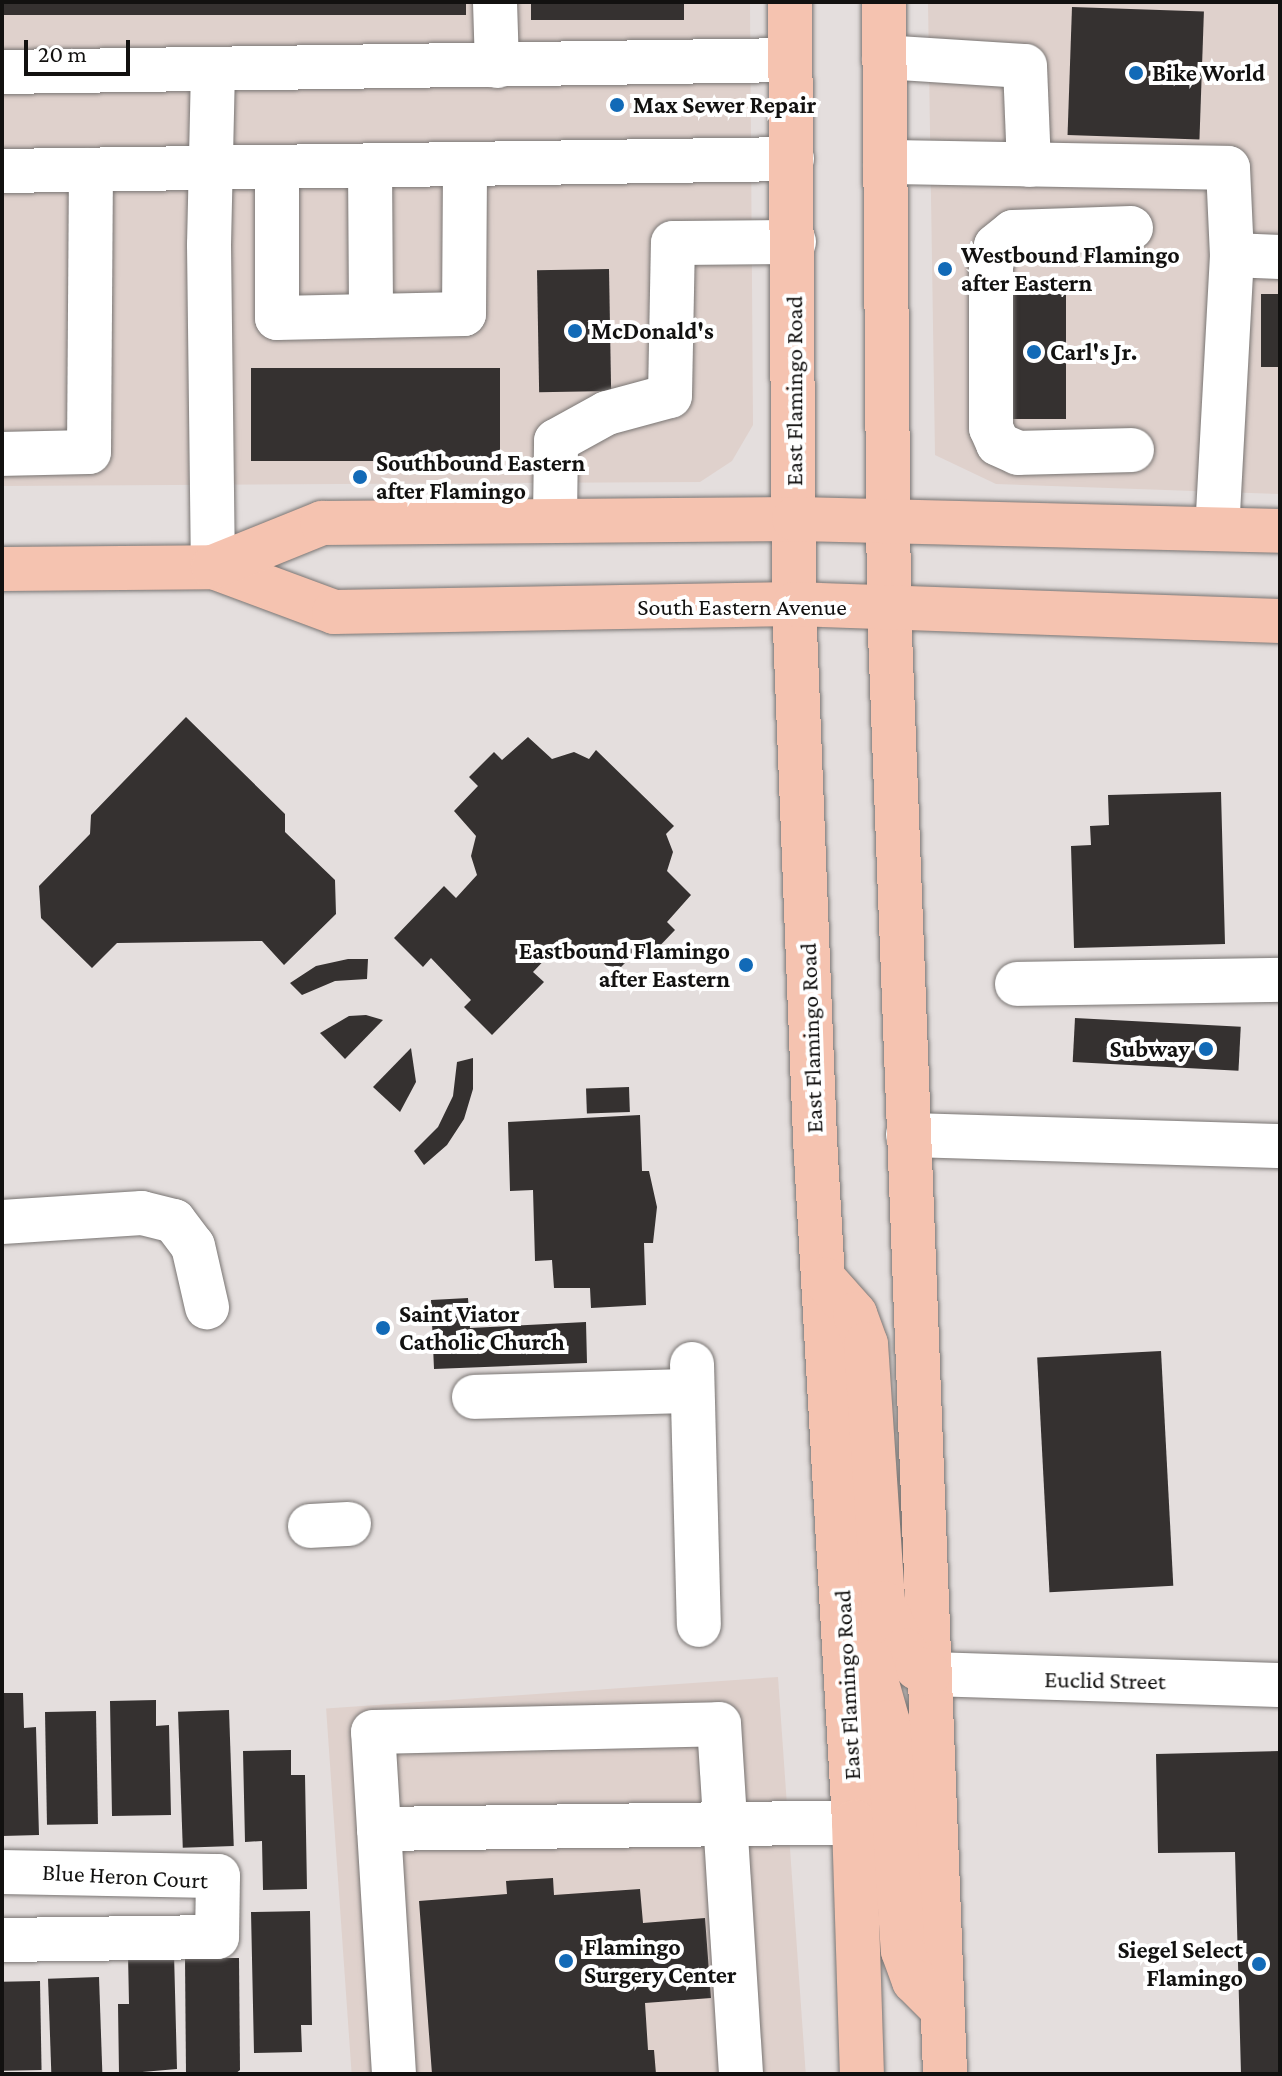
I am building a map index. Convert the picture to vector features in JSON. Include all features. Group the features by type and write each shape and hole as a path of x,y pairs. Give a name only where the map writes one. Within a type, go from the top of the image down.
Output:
{"main road":[{"name":"East Flamingo Road","path":"790,2 794,242 794,604 824,1279 854,1822 862,2074"},
{"path":"884,2 889,608 945,2074"},
{"name":"South Eastern Avenue","path":"213,567 322,523 555,517 794,519 1280,531"},
{"name":"South Eastern Avenue","path":"2,569 213,567 334,612 794,604 1280,621"},
{"path":"824,1279 855,1314 866,1344 883,1603 904,1650 917,1668 929,1674"},
{"path":"843,1618 871,1662 888,1722 903,1951 914,1981 942,2009"}],"street":[{"path":"495,2 497,66"},
{"path":"884,57 1025,66 1029,165"},
{"path":"2,72 790,60"},
{"path":"213,69 213,567"},
{"path":"2,171 792,159"},
{"path":"885,162 1228,168 1232,255 1217,529"},
{"path":"277,167 277,318 464,314 465,164"},
{"path":"370,166 371,316"},
{"path":"2,454 89,452 91,170"},
{"path":"1131,228 1013,232 996,246 991,266 991,428 998,444 1018,453 1132,450"},
{"path":"555,517 556,441 607,413 670,396 673,243 794,242"},
{"path":"1232,255 1280,257"},
{"path":"1017,984 1280,980"},
{"path":"908,1135 1280,1146"},
{"path":"2,1222 142,1213 174,1221 193,1246 207,1307"},
{"path":"474,1397 692,1377 699,1625"},
{"name":"Euclid Street","path":"929,1674 1280,1685"},
{"path":"394,2074 373,1732 719,1724 741,2074"},
{"path":"379,1829 854,1822"},
{"name":"Blue Heron Court","path":"2,1872 218,1876 217,1937 2,1940"}],"shaded area":[{"path":"2,2 750,2 753,425 732,461 700,482 2,486"},
{"path":"928,2 1280,2 1280,494 996,484 935,455"},
{"path":"778,1677 806,2074 352,2074 326,1709"}],"building":[{"path":"2,2 466,2 466,15 2,15"},
{"path":"531,2 684,2 684,20 531,20"},
{"name":"Bike World","path":"1072,7 1204,12 1199,140 1068,135"},
{"name":"McDonald's","path":"609,269 611,391 539,392 537,270"},
{"name":"Carl's Jr.","path":"1002,284 1066,284 1066,419 1002,419"},
{"path":"1261,294 1280,294 1280,367 1261,367"},
{"path":"251,368 500,368 500,461 251,461"},
{"path":"186,717 285,814 285,832 335,880 336,914 284,965 262,941 117,943 92,968 41,918 39,886 90,834 91,815"},
{"path":"528,737 552,759 574,752 589,759 596,750 674,826 666,834 673,852 667,871 691,895 667,922 675,930 651,955 642,946 614,974 591,949 568,958 553,951 533,972 544,982 492,1035 464,1007 471,1000 431,958 423,967 394,938 444,886 456,898 477,875 471,856 476,836 454,811 478,786 469,777 494,752 502,760"},
{"path":"1221,792 1225,944 1074,948 1071,846 1091,845 1090,826 1109,825 1108,795"},
{"path":"348,959 368,959 367,979 335,981 302,995 290,983 316,966"},
{"path":"366,1015 383,1020 345,1059 320,1033 349,1016"},
{"path":"1075,1018 1241,1027 1238,1071 1073,1062"},
{"path":"411,1048 416,1082 400,1112 373,1087"},
{"path":"473,1058 473,1089 464,1119 447,1145 424,1165 414,1151 438,1127 453,1096 457,1062"},
{"path":"629,1087 630,1112 587,1113 586,1089"},
{"path":"640,1115 642,1171 649,1171 657,1207 653,1243 644,1243 646,1305 591,1308 590,1288 554,1288 552,1260 535,1261 533,1190 510,1191 508,1122"},
{"path":"468,1298 470,1328 586,1322 587,1363 434,1369 431,1300"},
{"path":"1161,1351 1173,1586 1049,1592 1037,1357"},
{"path":"2,1693 23,1693 24,1728 36,1727 39,1835 2,1836"},
{"path":"156,1700 156,1726 169,1725 171,1815 112,1816 110,1701"},
{"path":"229,1710 234,1846 183,1848 178,1712"},
{"path":"96,1711 98,1824 47,1825 45,1712"},
{"path":"291,1750 291,1775 305,1775 307,1889 263,1890 262,1841 245,1842 243,1751"},
{"name":"Siegel Select Flamingo","path":"1280,1751 1280,2074 1241,2074 1235,1852 1158,1853 1156,1754"},
{"name":"Flamingo Surgery Center","path":"553,1878 554,1895 640,1889 643,1923 705,1918 711,1998 645,2003 648,2050 654,2050 656,2074 432,2074 419,1901 507,1894 506,1881"},
{"path":"310,1911 312,2025 301,2025 302,2052 254,2053 251,1912"},
{"path":"174,1953 177,2069 119,2074 118,2004 129,2004 128,1954"},
{"path":"185,1958 239,1958 240,2070 235,2074 186,2074"},
{"path":"99,1977 102,2074 51,2074 48,1979"},
{"path":"40,1981 42,2070 4,2071 2,1982"}],"place":[{"name":"Bike World","path":"1136,73"},
{"name":"Max Sewer Repair","path":"617,105"},
{"name":"Westbound Flamingo after Eastern","path":"945,269"},
{"name":"McDonald's","path":"575,331"},
{"name":"Carl's Jr.","path":"1034,352"},
{"name":"Southbound Eastern after Flamingo","path":"360,477"},
{"name":"Eastbound Flamingo after Eastern","path":"746,965"},
{"name":"Subway","path":"1206,1049"},
{"name":"Saint Viator Catholic Church","path":"383,1328"},
{"name":"Flamingo Surgery Center","path":"566,1961"},
{"name":"Siegel Select Flamingo","path":"1259,1964"}]}
